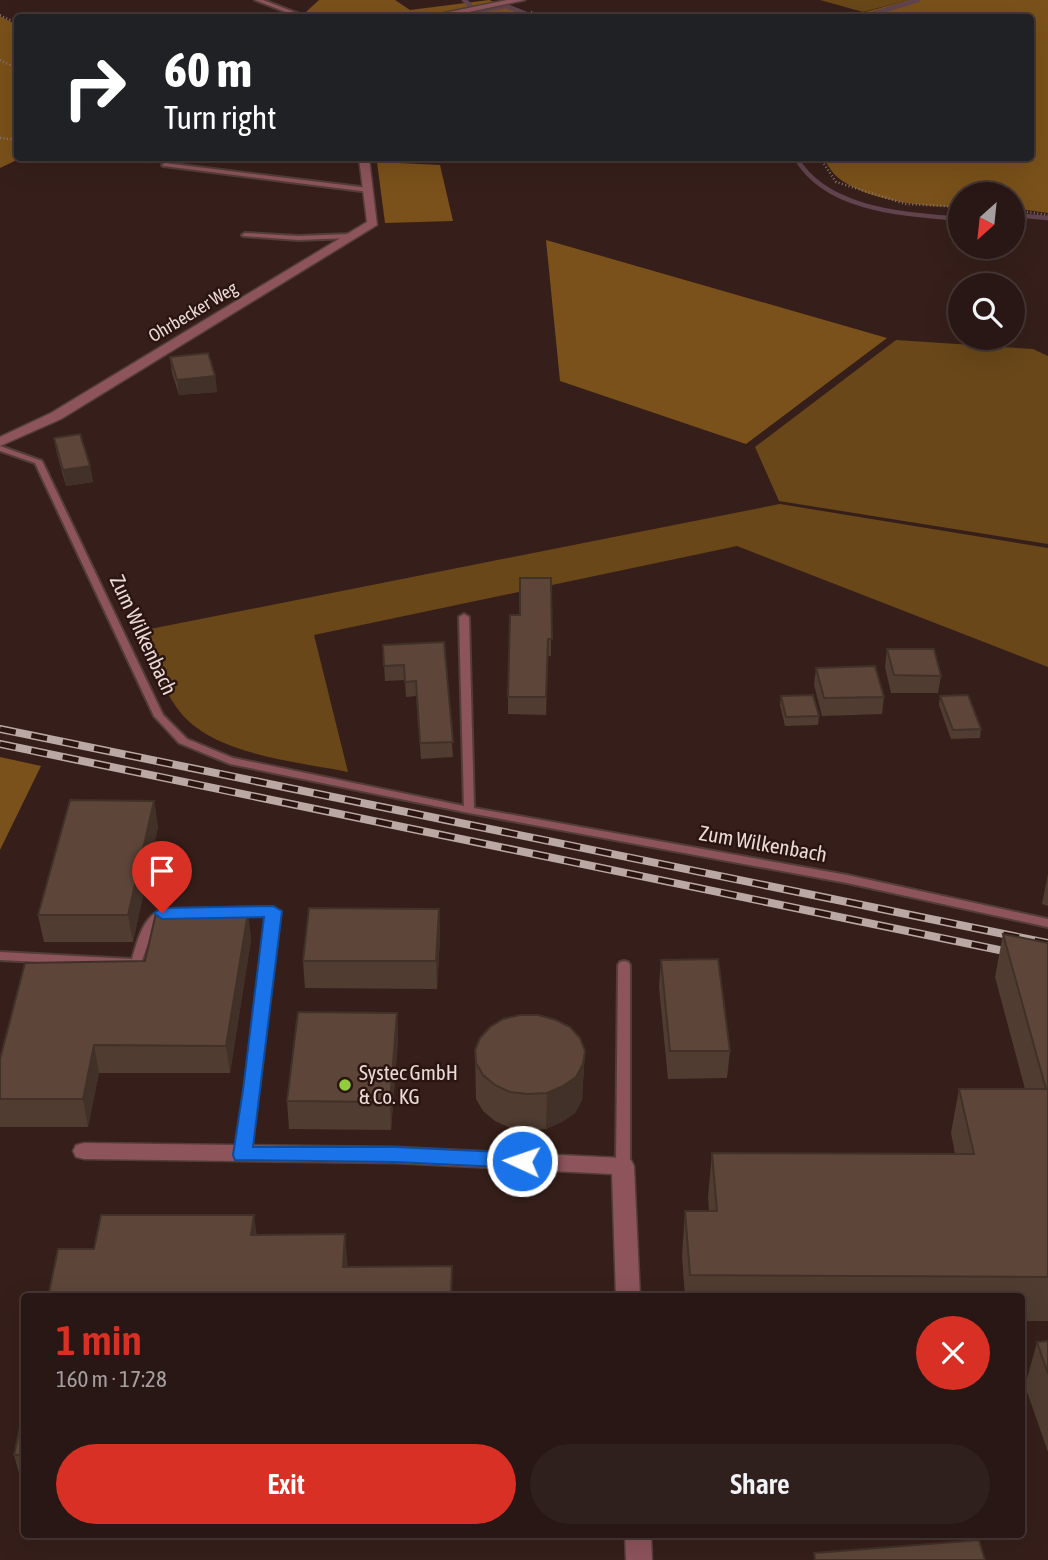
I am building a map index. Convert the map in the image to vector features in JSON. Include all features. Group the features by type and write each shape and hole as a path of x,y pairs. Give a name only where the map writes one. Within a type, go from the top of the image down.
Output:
{"street":[{"path":"446,14 521,0"},
{"name":"Ohrbecker Weg","path":"0,442 56,416 373,223 364,161"},
{"path":"84,1151 395,1155 623,1166 628,1293"},
{"path":"638,1538 639,1560"}],"lane":[{"path":"258,0 297,14"},
{"path":"165,164 369,190"},
{"path":"245,235 298,238 351,236"},
{"name":"Zum Wilkenbach","path":"0,449 38,461 159,716 183,741 230,761 469,810 847,879 1048,923"},
{"path":"464,617 469,810"},
{"path":"0,956 135,963 149,925 162,913 273,911 253,1090 242,1155"},
{"path":"623,1166 624,965"}],"path":[{"path":"143,161 165,164"},
{"path":"822,161 836,183 906,204 948,206"},
{"path":"1026,212 1048,215"}],"shaded area":[{"path":"319,0 395,0 410,10 489,0 525,14 309,14 306,12"},
{"path":"820,0 909,0 863,12"},
{"path":"909,0 1048,0 1048,213 1026,210 1026,182 948,182 948,207 930,206 878,197 847,184 835,175 825,161 1034,161 1034,14 858,14"},
{"path":"0,16 14,23 15,161 0,168"},
{"path":"377,162 440,165 453,221 385,223"},
{"path":"546,240 887,338 746,444 560,381"},
{"path":"896,340 948,343 948,350 1033,349 1048,356 1048,544 779,501 755,447"},
{"path":"780,504 1048,548 1048,667 737,546 314,635 348,772 255,754 210,736 192,724 177,708 166,690 140,631"},
{"path":"0,757 41,766 0,850"}],"building":[{"path":"208,353 215,376 177,380 170,357"},
{"path":"80,434 90,466 63,470 54,438"},
{"path":"520,578 551,578 552,639 548,639 546,697 508,697 510,615 520,615"},
{"path":"444,642 453,742 420,743 416,681 405,682 404,665 384,666 383,645"},
{"path":"887,649 934,649 941,676 894,675"},
{"path":"875,666 884,697 824,698 816,668"},
{"path":"813,695 819,716 786,717 781,696"},
{"path":"968,695 981,729 953,730 940,696"},
{"path":"70,800 154,801 128,915 38,915"},
{"path":"309,908 439,909 436,961 303,961"},
{"path":"156,913 248,913 226,1046 94,1045 83,1099 0,1099 0,1059 25,963 145,961"},
{"path":"1003,934 1048,943 1048,1277 690,1275 685,1211 717,1211 712,1153 974,1154 959,1089 1046,1089"},
{"path":"718,959 730,1051 670,1051 661,960"},
{"name":"Systec GmbH & Co. KG","path":"298,1012 397,1013 390,1102 287,1101"},
{"path":"538,1015 556,1020 570,1027 580,1038 585,1051 583,1064 576,1077 547,1093 528,1094 510,1092 483,1075 476,1063 475,1050 480,1038 490,1027 503,1019"},
{"path":"101,1215 254,1215 251,1235 345,1234 343,1267 452,1266 451,1293 49,1293 58,1249 94,1249"},
{"path":"1048,1341 1048,1374 1037,1342"},
{"path":"21,1421 21,1455 14,1455"},
{"path":"979,1540 985,1560 815,1560 814,1553"}],"waterway":[{"path":"464,0 470,5"},
{"path":"872,14 918,0"},
{"path":"480,11 506,6 527,14"},
{"path":"798,161 810,176 847,199 892,211 948,218"},
{"path":"1026,216 1048,218"}],"railway":[{"path":"0,729 1048,943"},
{"path":"0,744 1048,960"}],"place":[{"name":"Systec GmbH & Co. KG","path":"345,1085"}],"route":[{"path":"162,913 273,911 253,1090 242,1155 395,1155 522,1161"}]}
